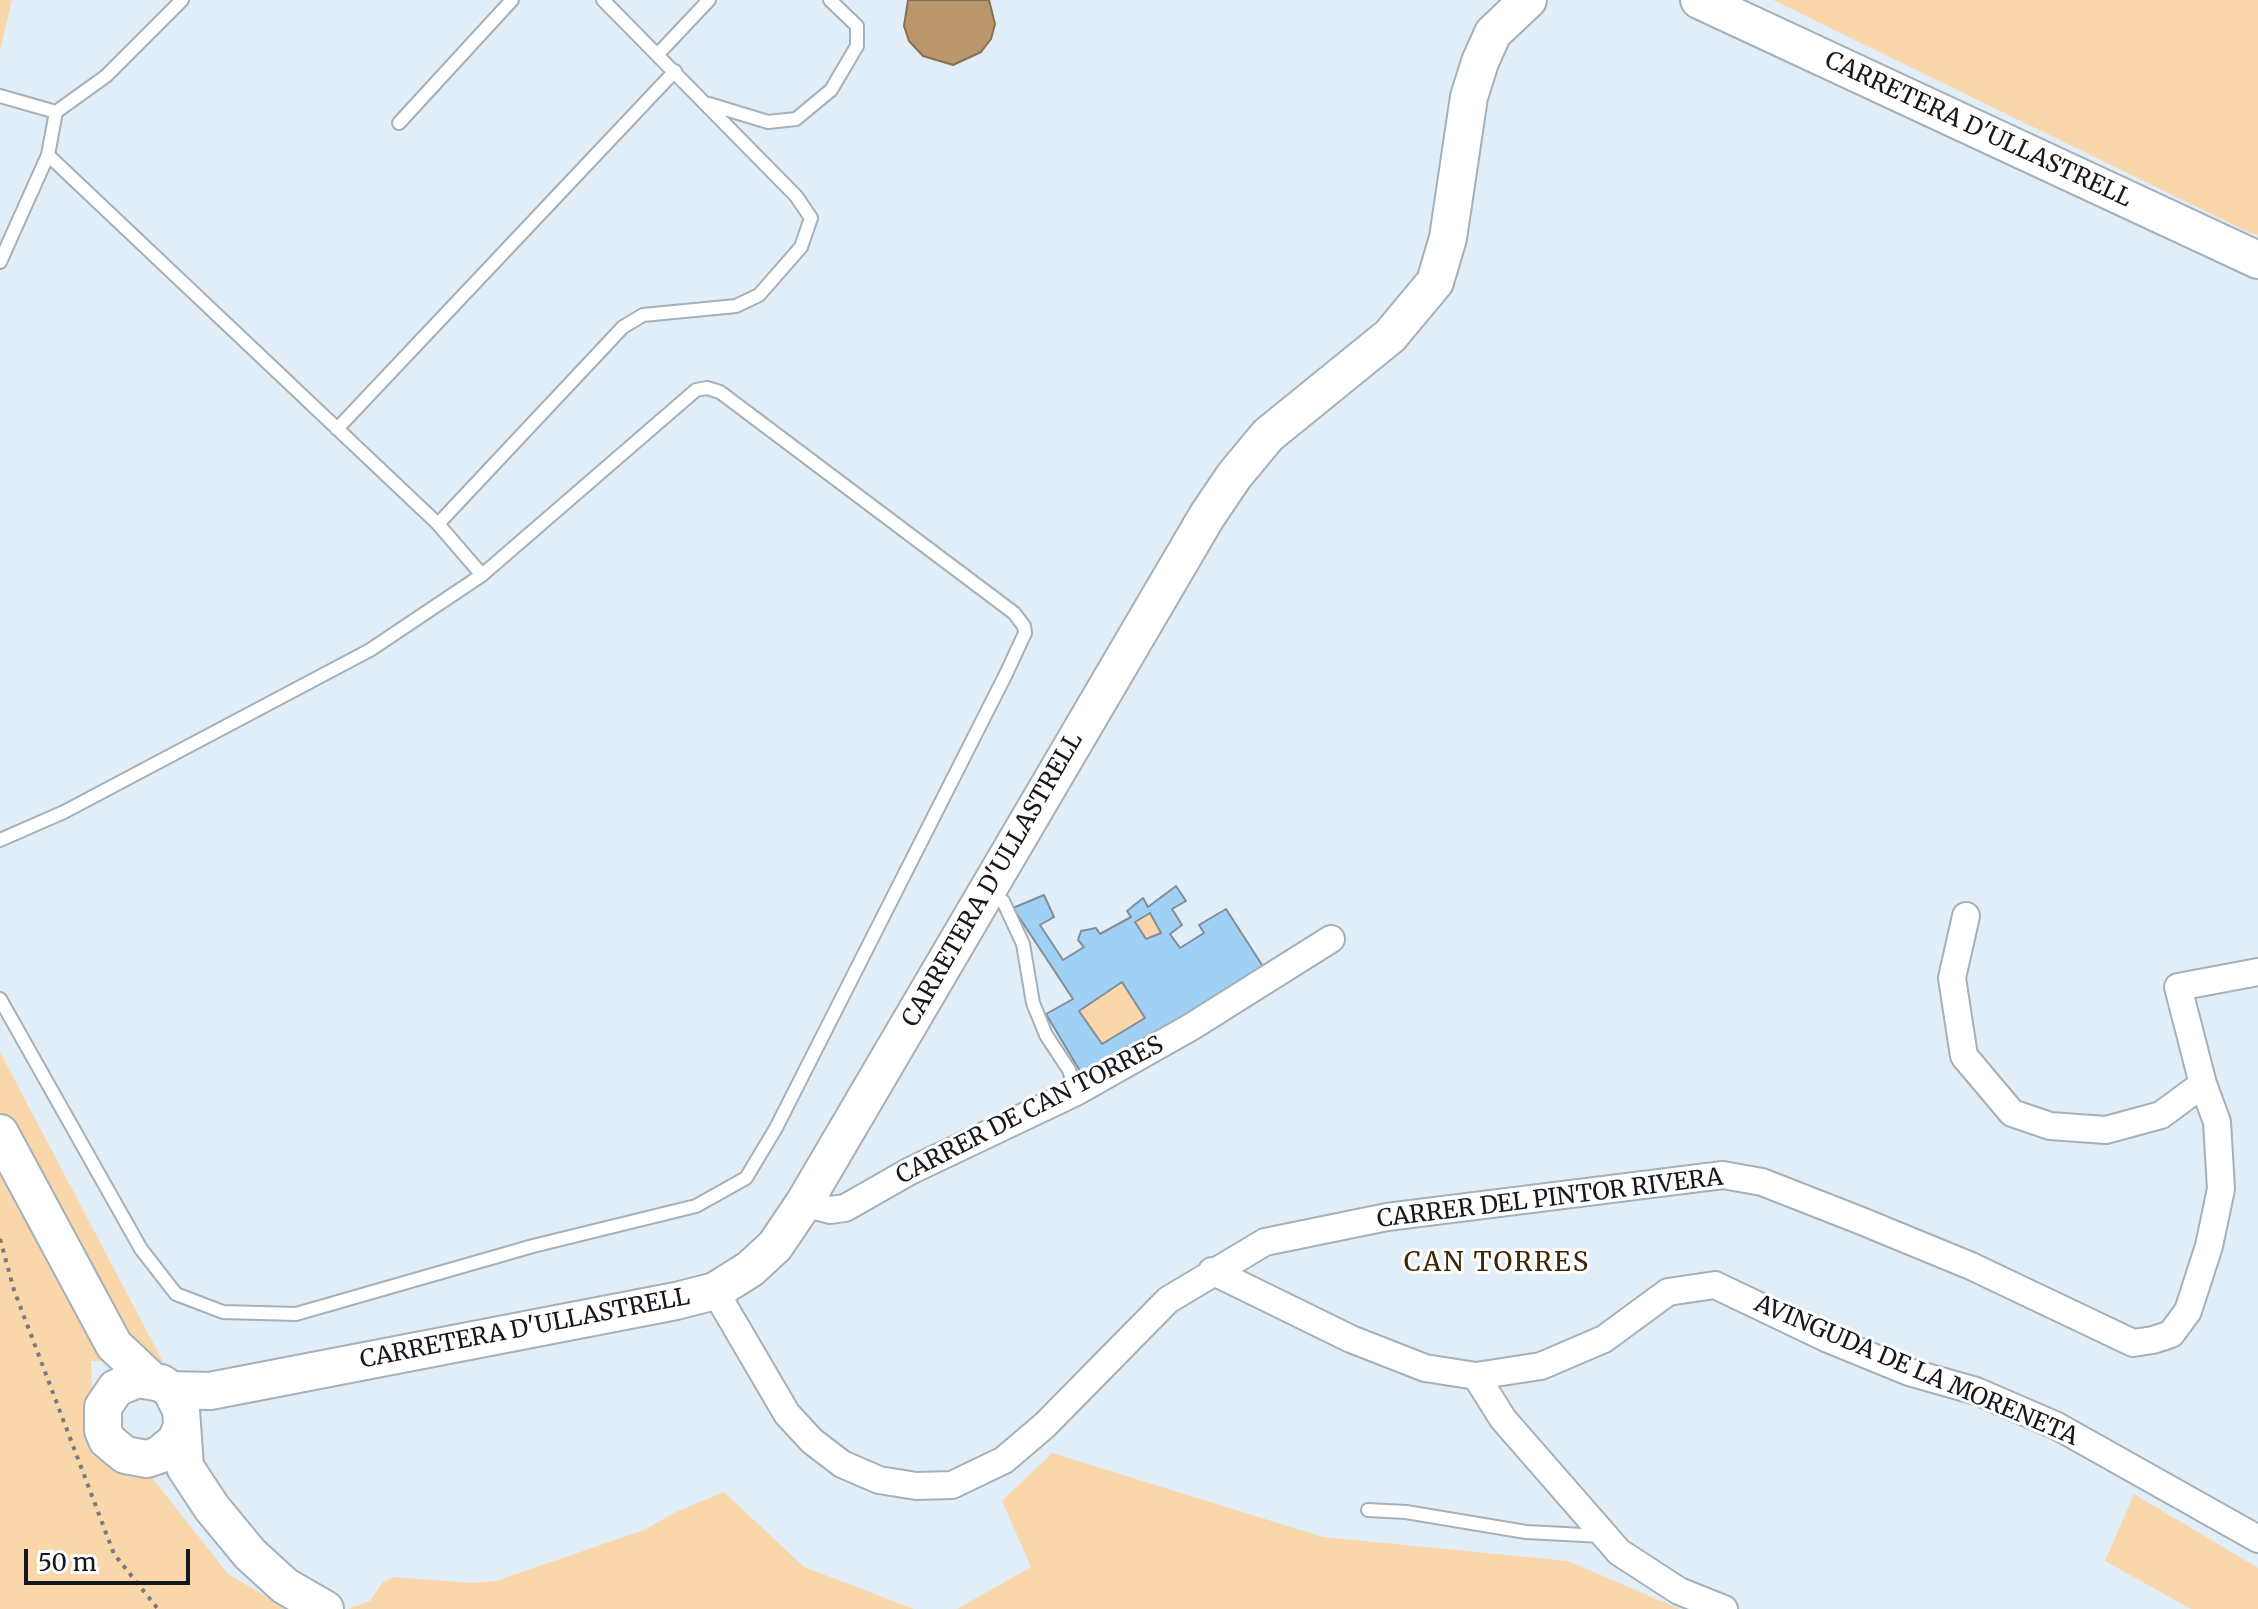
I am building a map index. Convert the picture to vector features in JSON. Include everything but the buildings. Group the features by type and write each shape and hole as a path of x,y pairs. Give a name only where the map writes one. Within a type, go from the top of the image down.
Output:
{"street":[{"name":"CARRETERA D'ULLASTRELL","path":"169,1414 715,1291 750,1269 775,1246 804,1203 1234,476 1268,435 1390,336 1435,282 1448,238 1469,97 1480,62 1493,33 1528,0"},
{"name":"CARRETERA D'ULLASTRELL","path":"1699,0 2258,260"},
{"path":"1966,916 1952,978 1964,1056 2012,1113 2050,1126 2106,1130 2161,1115 2203,1084"},
{"name":"CARRER DE CAN TORRES","path":"804,1203 830,1210 845,1208 925,1163 1076,1092 1191,1027 1331,939"},
{"name":"CARRER DEL PINTOR RIVERA","path":"715,1291 787,1414 812,1441 842,1464 879,1480 916,1486 952,1485 1004,1460 1045,1425 1168,1300 1265,1242 1387,1217 1723,1175 1762,1182 1873,1225 1984,1271 2133,1343 2153,1340 2171,1334 2188,1311 2209,1246 2221,1189 2217,1122 2203,1084 2178,987 2258,972"},
{"path":"0,1133 114,1345 169,1414 212,1508 250,1554 285,1586 325,1609"},
{"name":"AVINGUDA DE LA MORENETA","path":"1212,1271 1351,1339 1425,1368 1476,1376 1541,1366 1604,1339 1668,1292 1715,1285 1826,1338 1909,1372 1976,1391 2057,1426 2258,1539"},
{"path":"1476,1376 1503,1419 1619,1552 1679,1591 1724,1609"}],"lane":[{"path":"0,262 48,155 56,112 106,76 182,0"},
{"path":"399,123 512,0"},
{"path":"438,524 623,327 643,315 736,306 759,295 801,247 811,218 796,196 603,0"},
{"path":"658,54 709,0"},
{"path":"706,103 768,122 796,119 831,90 857,46 857,26 830,0"},
{"path":"337,429 675,71"},
{"path":"0,96 56,112"},
{"path":"48,155 438,524 482,575"},
{"path":"0,840 64,812 370,650 482,575 696,390 707,388 720,392 1014,613 1024,626 1025,633 1006,674 776,1128 746,1178 696,1206 533,1246 296,1314 223,1312 176,1294 141,1249 0,999"},
{"path":"988,889 1003,901 1015,925 1023,944 1033,1003 1046,1035 1069,1070 1076,1092"},
{"path":"1368,1510 1406,1512 1526,1532 1605,1536"}],"path":[{"path":"0,1239 14,1290 114,1554 158,1609"}],"shaded area":[{"path":"0,0 12,0 0,51"},
{"path":"908,0 989,0 995,24 991,39 981,52 953,65 923,56 909,41 904,26"},
{"path":"1773,0 2258,0 2258,235 2250,233"},
{"path":"1150,913 1161,933 1146,939 1135,922"},
{"path":"1122,982 1145,1018 1102,1044 1079,1011"},
{"path":"0,1052 163,1362 91,1361 94,1446 146,1470 228,1574 288,1609 0,1609"},
{"path":"1052,1453 1323,1537 1568,1561 1680,1609 957,1609 1031,1567 1002,1501"},
{"path":"724,1492 804,1567 914,1609 348,1609 370,1601 383,1582 393,1577 472,1583 496,1581 644,1530 676,1512"},
{"path":"2134,1494 2258,1568 2258,1609 2191,1609 2105,1561"}],"district":[{"name":"CAN TORRES","path":"1497,1264"}]}
